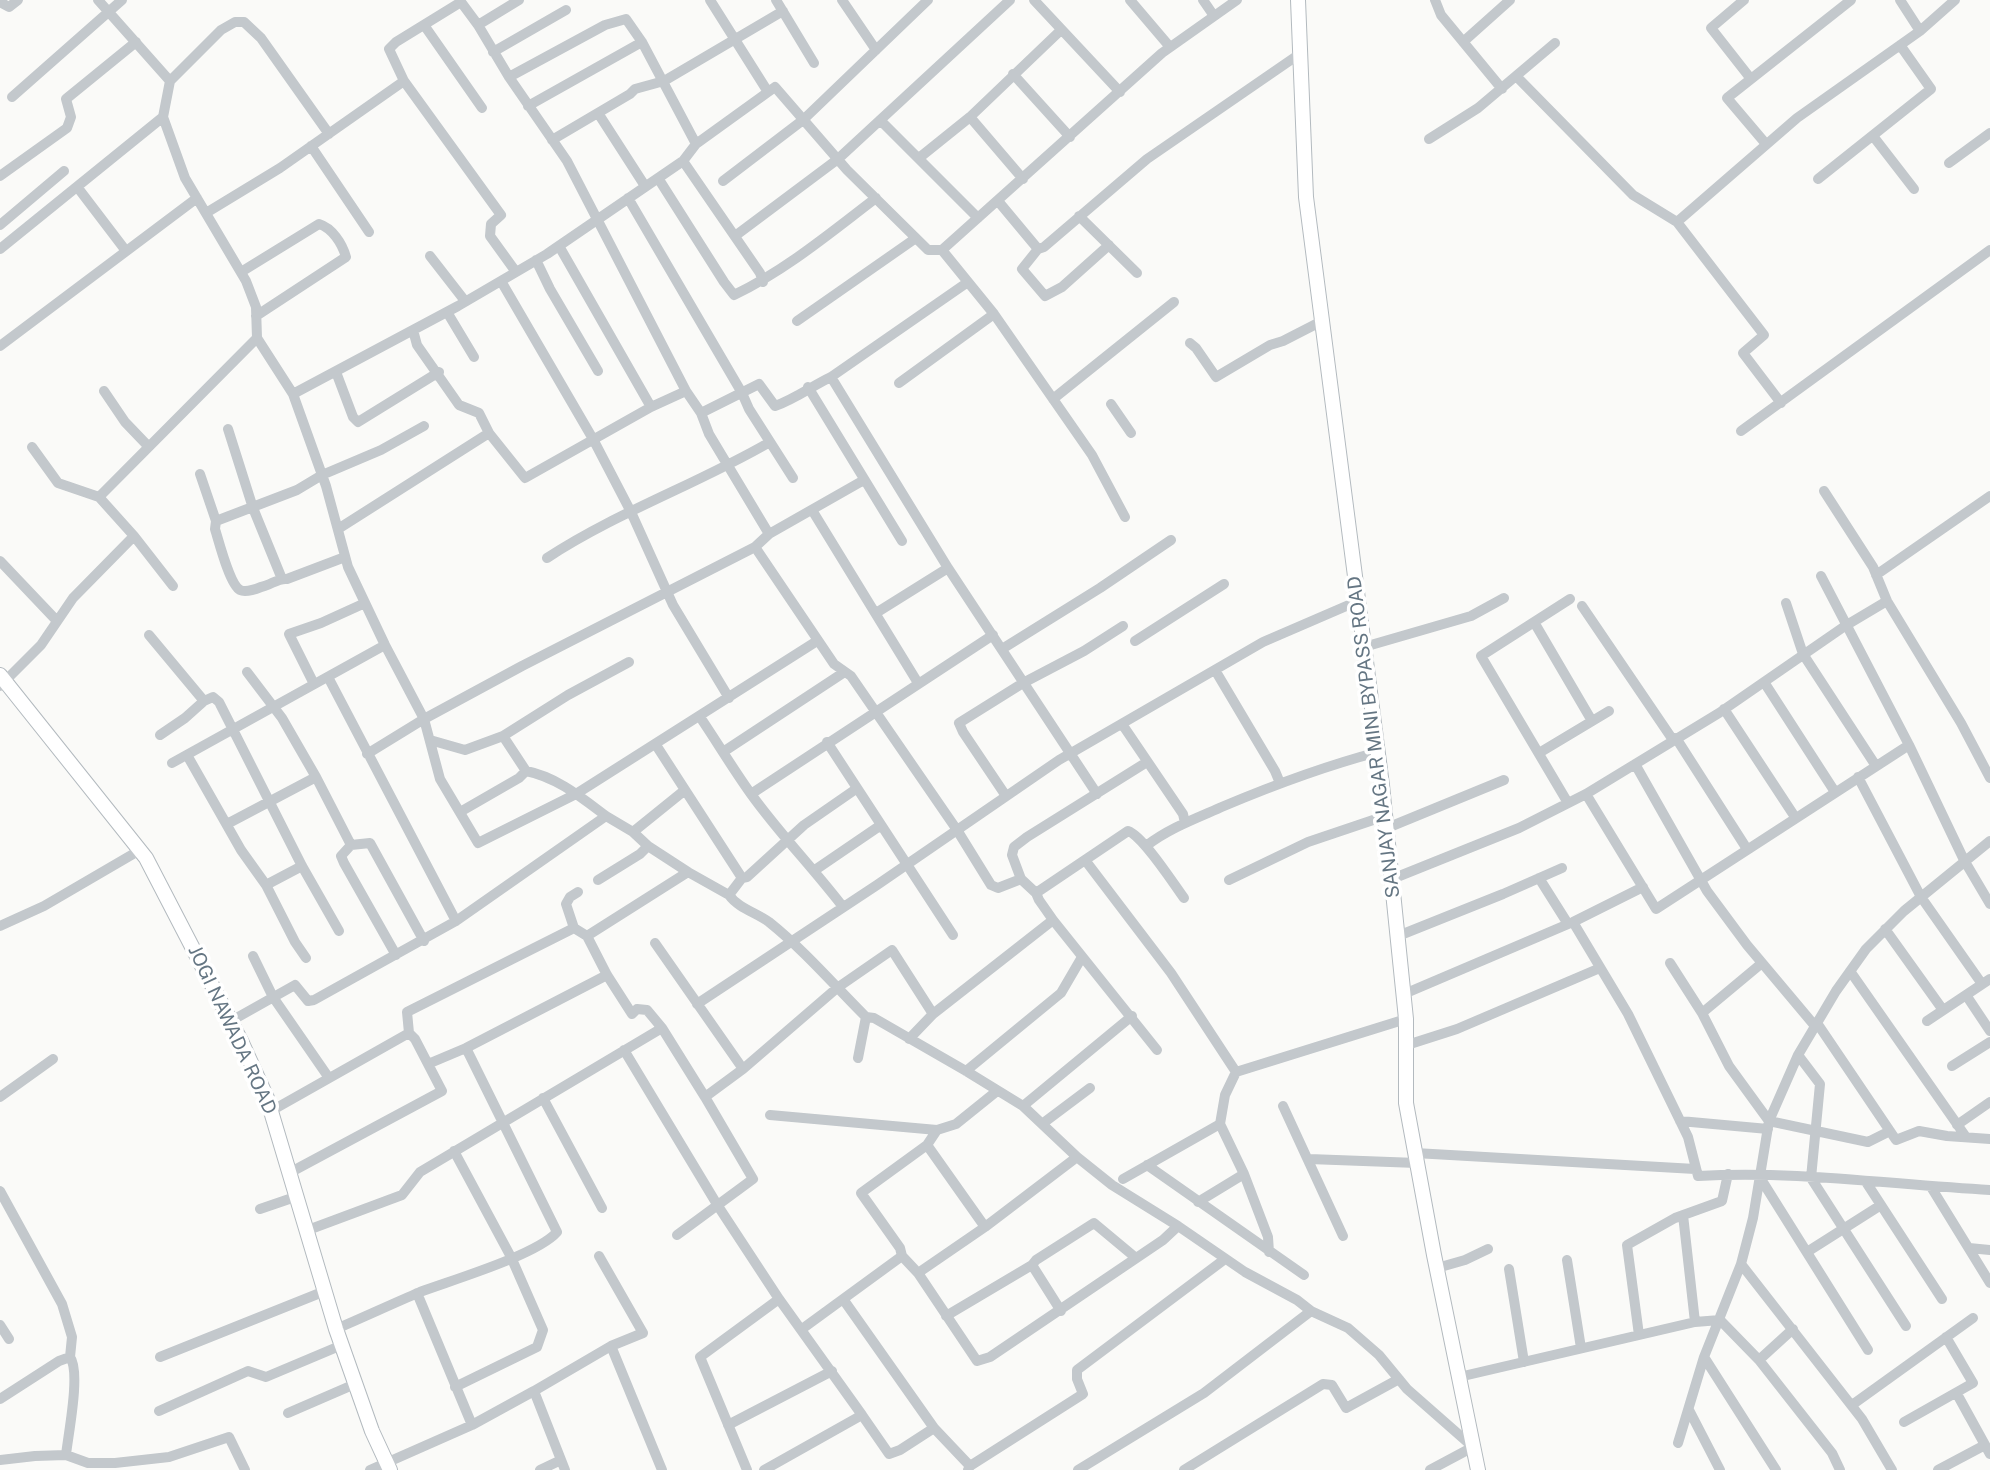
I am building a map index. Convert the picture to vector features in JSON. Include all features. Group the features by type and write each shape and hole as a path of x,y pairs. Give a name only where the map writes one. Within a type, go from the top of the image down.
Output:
{"street":[{"path":"0,2 9,7 18,0"},
{"path":"98,0 170,81"},
{"path":"12,97 122,0"},
{"path":"478,25 519,0"},
{"path":"710,0 768,92"},
{"path":"776,0 814,63"},
{"path":"842,0 876,50"},
{"path":"723,181 803,120 929,0"},
{"path":"735,236 838,159 1010,0"},
{"path":"1034,0 1120,92"},
{"path":"1130,0 1170,47"},
{"path":"1203,0 1214,16"},
{"path":"293,394 465,302 559,246 682,161 696,144 775,87 838,159 928,250 942,250 1170,47 1237,0"},
{"name":"SANJAY NAGAR MINI BYPASS ROAD","path":"1298,0 1306,197 1386,822 1406,1018 1406,1103 1478,1470"},
{"path":"1435,0 1441,15 1502,89"},
{"path":"1463,42 1510,0"},
{"path":"1744,0 1711,27 1751,79"},
{"path":"1766,144 1727,98 1851,0"},
{"path":"1900,0 1920,31"},
{"path":"1677,222 1797,118 1920,31 1955,0"},
{"path":"516,272 490,236 491,223 501,215 404,81 391,55 390,47 461,2 567,162 686,390 701,413 709,434 769,534"},
{"path":"493,52 566,10"},
{"path":"552,140 635,89 664,81 783,11"},
{"path":"509,77 623,18 630,22 642,42 696,144"},
{"path":"329,134 261,38 244,22 235,22 221,30 170,81 163,117 185,178 241,272 256,307 257,338 293,394 322,475 345,557 385,645 424,719 440,779 478,843 576,794 817,641"},
{"path":"424,26 482,108"},
{"path":"919,158 970,117 1061,30"},
{"path":"0,176 67,128 71,117 66,99 136,42"},
{"path":"528,106 642,42"},
{"path":"1429,139 1478,108 1555,44"},
{"path":"1818,179 1931,89 1900,45"},
{"path":"1109,245 1062,287 1045,296 1022,269 1038,249 1044,247 1147,159 1301,53"},
{"path":"1013,74 1070,137"},
{"path":"1517,77 1633,195 1677,222 1764,335 1743,353 1781,404"},
{"path":"206,213 329,134 404,81"},
{"path":"598,113 645,186"},
{"path":"0,249 163,117"},
{"path":"970,117 1023,178"},
{"path":"880,120 978,218"},
{"path":"1949,163 1990,133"},
{"path":"1873,136 1914,189"},
{"path":"311,146 369,232"},
{"path":"682,161 760,273 763,282"},
{"path":"0,226 64,171"},
{"path":"658,178 734,295 763,282 876,198"},
{"path":"78,188 126,251"},
{"path":"0,346 197,198"},
{"path":"628,198 793,478"},
{"path":"998,201 1038,249"},
{"path":"1079,216 1137,272"},
{"path":"241,272 318,224 328,227 345,251 346,257 256,316"},
{"path":"797,321 916,238"},
{"path":"559,246 651,407"},
{"path":"942,250 993,314 1092,455 1125,517"},
{"path":"1741,431 1990,250"},
{"path":"430,256 465,302"},
{"path":"536,260 598,371"},
{"path":"501,281 593,439 631,512 673,605 729,698"},
{"path":"701,413 759,384 775,406 787,401 808,387 831,377 968,282"},
{"path":"1053,399 1174,302"},
{"path":"447,312 474,357"},
{"path":"899,383 993,314"},
{"path":"1190,343 1216,377 1270,345 1322,321"},
{"path":"413,330 418,345 439,372 459,405 479,413 489,433 525,478 686,390"},
{"path":"99,497 257,338"},
{"path":"336,372 353,417 358,422 439,372"},
{"path":"831,377 948,568 1097,794"},
{"path":"808,387 902,541"},
{"path":"104,391 125,422 148,446"},
{"path":"1111,404 1131,433"},
{"path":"216,521 297,490 322,475 381,450 424,426"},
{"path":"228,429 253,508 282,579"},
{"path":"338,529 489,433"},
{"path":"547,558 631,512 729,466 770,442"},
{"path":"32,446 58,483 99,497 173,586"},
{"path":"200,474 216,521 215,529 238,590 243,592 270,585 345,557"},
{"path":"367,754 424,719 522,666 755,547 769,534 864,480"},
{"path":"1824,491 1876,575 1887,601 1961,723 1990,778"},
{"path":"1876,575 1990,496"},
{"path":"812,510 918,682"},
{"path":"2,681 41,645 74,598 134,536"},
{"path":"1002,649 1171,540"},
{"path":"755,547 834,664 843,673 851,676 957,830 991,885 998,888 1021,879"},
{"path":"0,561 57,621"},
{"path":"876,613 948,568"},
{"path":"1821,576 1909,745 1964,860 1990,904"},
{"path":"1135,640 1224,584"},
{"path":"1364,648 1471,616 1504,598"},
{"path":"1568,803 1481,656 1570,598"},
{"path":"697,1004 1071,753 1263,642 1358,601"},
{"path":"1392,879 1519,828 1586,794 1724,709 1845,626 1887,601"},
{"path":"314,684 289,635 365,603"},
{"path":"1786,603 1803,654 1876,766"},
{"path":"1582,606 1675,739 1747,849"},
{"path":"1534,622 1592,721"},
{"path":"1006,796 959,723 1123,626"},
{"path":"149,635 204,701"},
{"path":"751,794 993,635"},
{"path":"172,764 385,645"},
{"path":"430,740 465,750 503,736 568,695 629,662"},
{"path":"1215,670 1280,783"},
{"path":"247,672 273,707 316,777 351,845"},
{"path":"723,752 843,673"},
{"path":"328,677 456,921"},
{"name":"JOGI NAWADA ROAD","path":"2,681 140,850 231,1021 271,1111 336,1329 372,1431 389,1467"},
{"path":"1764,682 1835,792"},
{"path":"160,736 204,701 214,697 219,702 302,866 339,931"},
{"path":"1724,709 1795,817"},
{"path":"1539,753 1609,711"},
{"path":"700,717 751,794 843,907"},
{"path":"1122,724 1183,814 1185,823"},
{"path":"503,736 526,771 542,774 576,794 633,832 648,846 767,920 866,1017 966,1071 1023,1106 1077,1157 1112,1185 1225,1259 1311,1311 1348,1328 1379,1355 1407,1389 1473,1447 1430,1470"},
{"path":"827,742 953,935"},
{"path":"656,745 742,878"},
{"path":"1586,794 1656,909 1909,745"},
{"path":"1146,846 1158,836 1185,823 1280,783 1335,763 1378,752"},
{"path":"187,755 242,850 266,885 306,958"},
{"path":"1147,762 1014,847 1012,855 1021,879 1037,893 1053,920 1157,1050"},
{"path":"1634,764 1700,880 1762,963 1816,1025 1896,1140 1919,1131 1990,1139"},
{"path":"460,812 519,778 526,771"},
{"path":"227,824 316,777"},
{"path":"1858,777 1921,897 1986,981 1927,1021"},
{"path":"1229,880 1308,842 1386,822 1504,780"},
{"path":"729,895 742,878 747,877 804,825 856,789"},
{"path":"633,832 685,790"},
{"path":"231,1021 295,985 308,1001 314,1000 424,941 606,816"},
{"path":"815,870 881,825"},
{"path":"1037,893 1128,831 1133,832 1146,846 1184,898"},
{"path":"1678,1443 1704,1357 1741,1264 1753,1218 1768,1125 1798,1055 1866,949 1921,897 1990,841"},
{"path":"396,956 341,856 351,845 370,843 424,941"},
{"path":"598,880 640,854 648,846"},
{"path":"0,926 44,906 140,850"},
{"path":"1085,860 1171,973 1236,1072"},
{"path":"266,885 302,866"},
{"path":"1398,936 1562,868"},
{"path":"587,936 688,872"},
{"path":"1539,878 1628,1014 1688,1137 1698,1176 1759,1175 1990,1190"},
{"path":"1404,994 1570,923 1643,887"},
{"path":"578,892 569,897 566,904 574,928 587,936 607,975 632,1014 637,1009 647,1010 662,1028 753,1179 677,1235"},
{"path":"909,1039 933,1014 1053,920"},
{"path":"291,1172 442,1091 409,1033 407,1012 574,928"},
{"path":"1885,929 1943,1010"},
{"path":"655,943 743,1069"},
{"path":"705,1097 743,1069 837,988 891,950 933,1014"},
{"path":"253,956 273,997 329,1078"},
{"path":"966,1071 1061,993 1082,957"},
{"path":"1670,963 1768,1125"},
{"path":"1702,1013 1762,963"},
{"path":"1407,1045 1457,1029 1600,968"},
{"path":"1850,971 1966,1137"},
{"path":"428,1064 466,1048 607,975"},
{"path":"1966,995 1990,1031"},
{"path":"1023,1106 1132,1016"},
{"path":"858,1058 866,1017"},
{"path":"1269,1251 1268,1237 1244,1174 1220,1124 1225,1095 1236,1072 1406,1018"},
{"path":"308,1230 402,1195 420,1172 662,1028"},
{"path":"271,1111 409,1033"},
{"path":"1952,1066 1990,1042"},
{"path":"336,1329 417,1293 512,1257 550,1240 557,1232 466,1048"},
{"path":"624,1051 718,1206 779,1299 889,1454 934,1428"},
{"path":"1798,1055 1820,1084 1811,1178 1906,1326"},
{"path":"0,1097 53,1059"},
{"path":"1042,1124 1090,1088"},
{"path":"770,1115 937,1130 956,1124 997,1091"},
{"path":"543,1098 602,1208"},
{"path":"1957,1125 1990,1102"},
{"path":"1283,1106 1343,1236"},
{"path":"1680,1121 1768,1125 1868,1142 1890,1131"},
{"path":"1123,1179 1220,1124"},
{"path":"937,1130 927,1145 861,1193 977,1361 990,1357 1061,1311 1163,1240 1178,1226"},
{"path":"927,1145 985,1227"},
{"path":"454,1151 512,1257 543,1329 537,1346 455,1387"},
{"path":"918,1273 985,1227 1077,1157"},
{"path":"1309,1159 1416,1158 1695,1169"},
{"path":"1147,1164 1304,1275"},
{"path":"1198,1202 1244,1174"},
{"path":"1639,1335 1627,1245 1683,1215 1722,1201 1728,1174"},
{"path":"1759,1175 1868,1350"},
{"path":"1867,1182 1942,1300"},
{"path":"1931,1187 1990,1283"},
{"path":"0,1191 62,1304 72,1336 70,1357 74,1375 66,1455"},
{"path":"260,1209 298,1196"},
{"path":"1807,1252 1881,1205"},
{"path":"1683,1215 1695,1322"},
{"path":"946,1316 1032,1265 1094,1223 1136,1258"},
{"path":"1969,1248 1990,1250"},
{"path":"1437,1268 1465,1260 1488,1249"},
{"path":"370,1470 389,1467 472,1425 611,1346 643,1333 599,1256"},
{"path":"802,1329 902,1256"},
{"path":"842,1299 934,1428 969,1468 1083,1394 1077,1379 1077,1370 1225,1259"},
{"path":"1567,1260 1581,1349"},
{"path":"1741,1264 1852,1405 1888,1468"},
{"path":"1032,1265 1061,1311"},
{"path":"1509,1269 1524,1362"},
{"path":"160,1357 326,1291"},
{"path":"417,1293 472,1425"},
{"path":"747,1470 700,1357 779,1299"},
{"path":"1078,1470 1204,1393 1311,1311"},
{"path":"1852,1405 1973,1318"},
{"path":"1459,1377 1695,1322 1720,1320"},
{"path":"1720,1320 1759,1360 1832,1453 1840,1470"},
{"path":"0,1325 9,1339"},
{"path":"1759,1360 1793,1329"},
{"path":"1904,1422 1973,1383 1946,1337"},
{"path":"159,1411 248,1371 266,1377 342,1345"},
{"path":"611,1346 662,1470"},
{"path":"0,1399 59,1361 70,1357"},
{"path":"1704,1357 1776,1470"},
{"path":"728,1425 832,1371"},
{"path":"1184,1470 1323,1384 1332,1385 1346,1408 1399,1379"},
{"path":"288,1413 355,1384"},
{"path":"534,1391 563,1465 540,1470"},
{"path":"1938,1470 1988,1449 1957,1394"},
{"path":"1689,1410 1720,1470"},
{"path":"764,1470 862,1415"},
{"path":"0,1460 35,1455 66,1455 87,1466 169,1457 229,1437 245,1470"}]}
